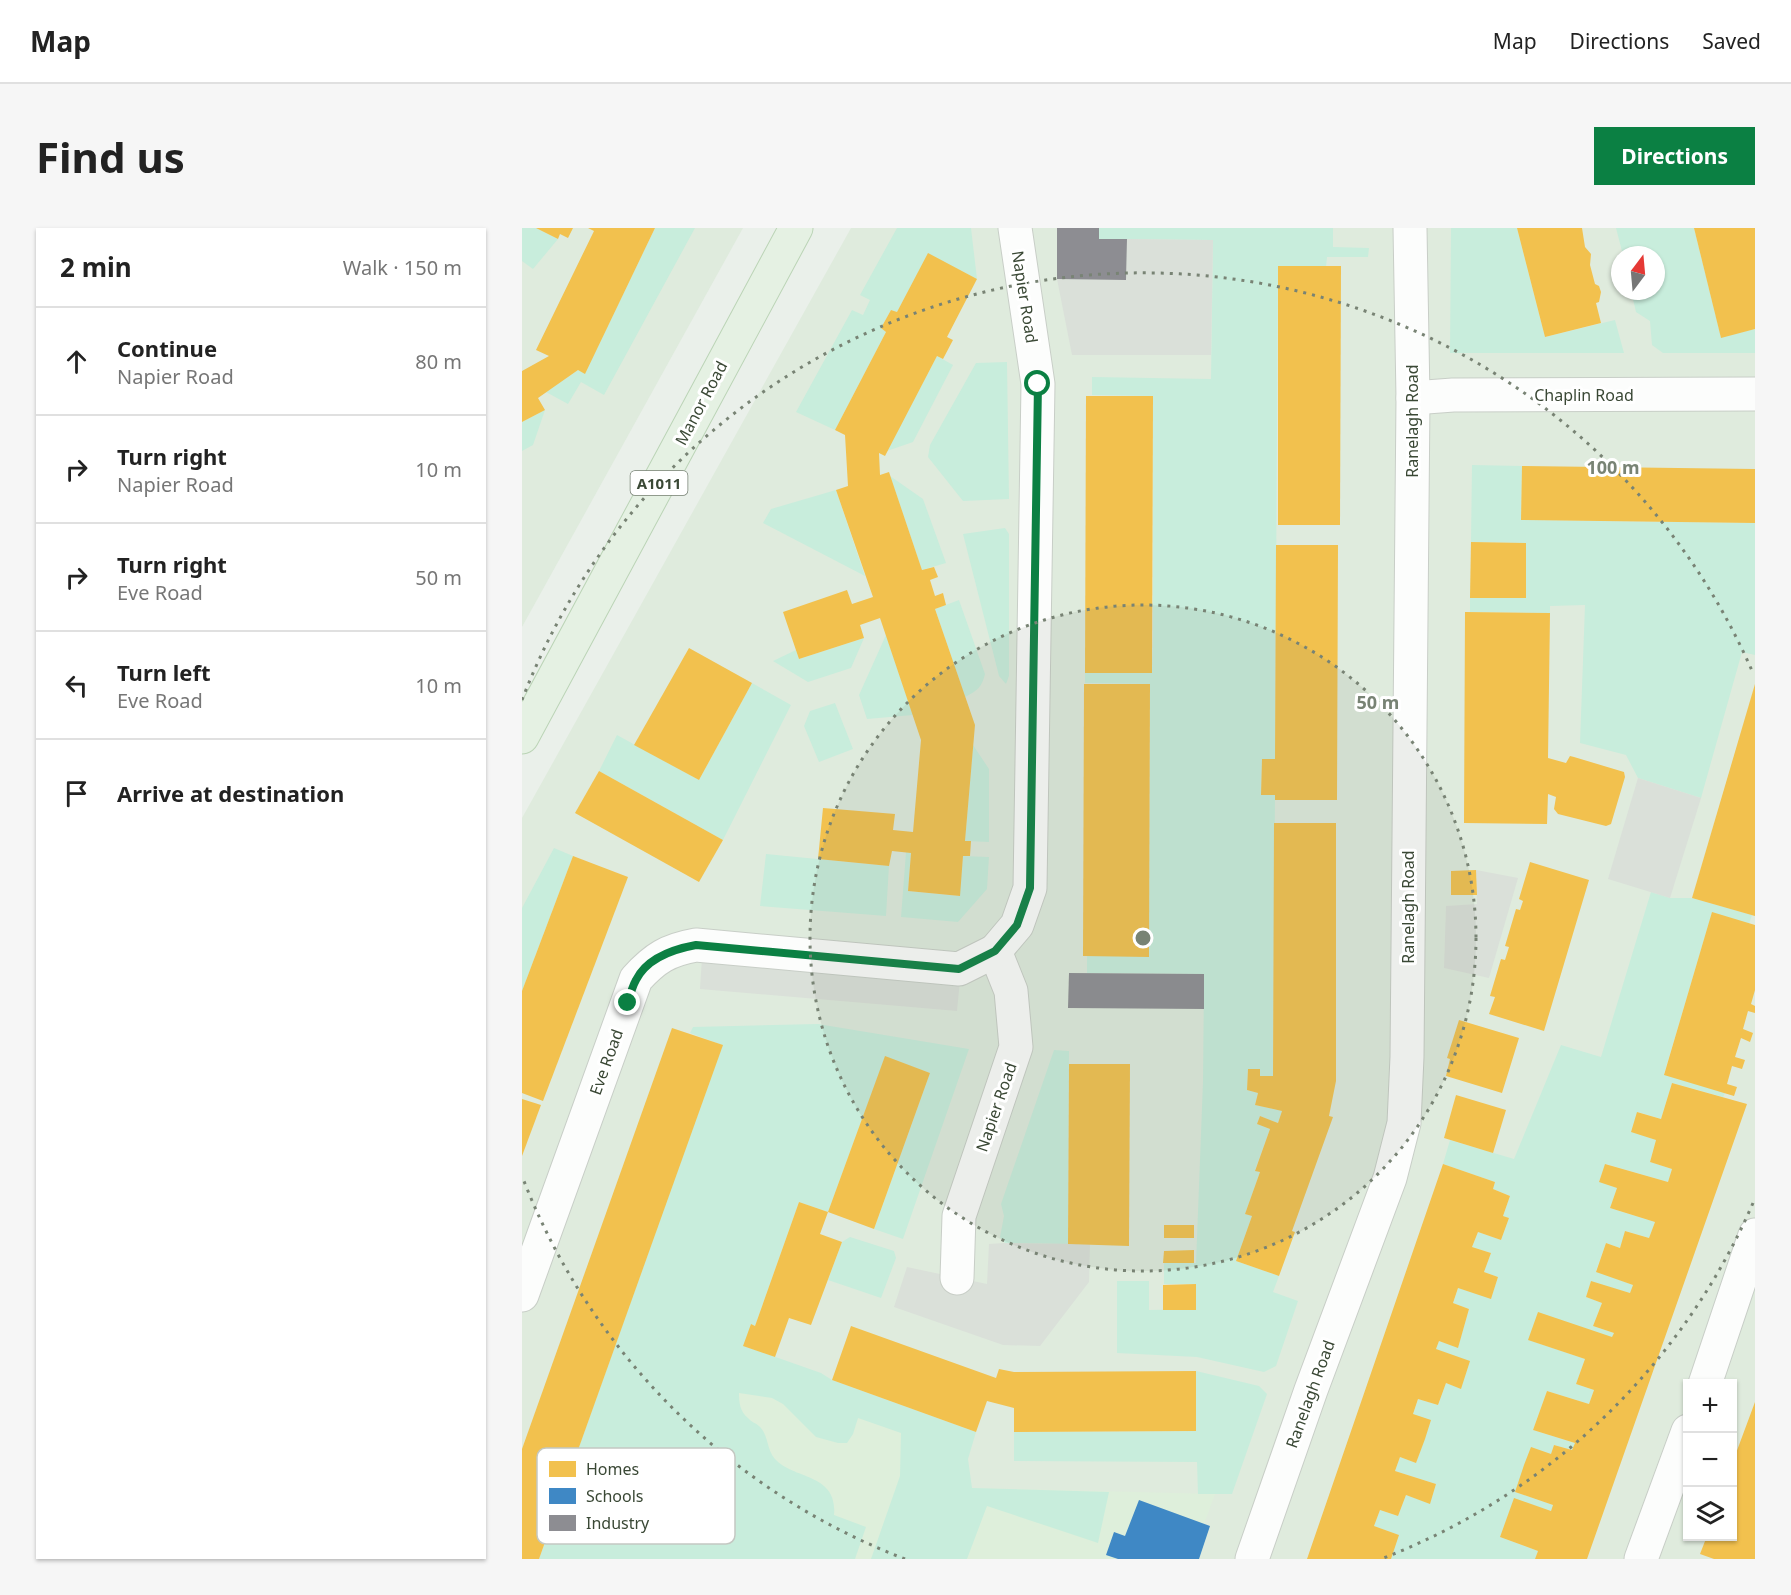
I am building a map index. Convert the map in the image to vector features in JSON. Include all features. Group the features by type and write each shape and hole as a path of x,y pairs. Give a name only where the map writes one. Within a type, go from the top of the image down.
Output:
{"main road":[{"name":"Manor Road","path":"522,737 796,228"}],"street":[{"name":"Napier Road","path":"957,1278 959,1216 1016,1047 1011,991 995,951 1017,925 1030,888 1038,384 1015,228"},
{"name":"Ranelagh Road","path":"1252,1559 1311,1390 1390,1178 1404,1123 1407,1057 1413,398 1410,228"},
{"name":"Chaplin Road","path":"1413,398 1453,395 1755,394"},
{"name":"Eve Road","path":"522,1295 636,979 651,963 678,949 696,945 959,969 995,951"},
{"path":"1706,1379 1755,1236"},
{"path":"1641,1559 1687,1433"}],"shaded area":[{"path":"522,228 743,228 522,627"},
{"path":"522,228 536,228 558,239 533,269 522,261"},
{"path":"655,228 695,228 604,395 581,382 568,404 546,392 578,370 585,373"},
{"path":"851,228 1755,228 1755,1559 522,1559 522,818"},
{"path":"897,228 971,228 977,279 928,254 897,312 891,310 881,328 886,332 835,430 796,412 852,310 863,315 870,300 860,295"},
{"path":"1099,228 1333,228 1333,247 1369,248 1368,257 1327,257 1326,267 1278,266 1275,759 1262,760 1261,794 1275,795 1273,1076 1260,1076 1260,1069 1248,1069 1247,1090 1258,1093 1255,1105 1282,1111 1278,1123 1260,1116 1257,1124 1270,1129 1255,1170 1260,1172 1245,1214 1252,1216 1236,1261 1279,1276 1273,1292 1298,1301 1276,1366 1264,1372 1197,1357 1117,1353 1117,1281 1149,1281 1149,1310 1196,1309 1196,1284 1164,1284 1164,1263 1196,1263 1203,1081 1204,974 1087,973 1087,956 1149,956 1150,684 1085,683 1085,673 1152,673 1153,638 1153,396 1092,395 1092,377 1211,379 1213,240 1099,239"},
{"path":"1451,228 1517,228 1545,337 1615,320 1624,353 1450,353"},
{"path":"1616,228 1694,228 1721,337 1755,329 1755,353 1663,353 1652,345 1650,321 1636,312 1633,300 1665,300 1665,246 1621,246"},
{"path":"1127,239 1213,240 1211,355 1072,355 1057,279 1126,280"},
{"path":"937,356 953,365 913,442 887,451"},
{"path":"1007,362 1009,499 963,501 928,457 930,445 976,363"},
{"path":"545,410 533,445 522,451 522,422"},
{"path":"1472,465 1522,466 1521,520 1755,523 1755,655 1742,652 1701,798 1638,778 1626,755 1580,743 1585,605 1550,606 1550,613 1470,612 1470,598 1526,597 1526,543 1471,542"},
{"path":"890,476 923,499 946,563 922,570"},
{"path":"836,490 865,576 763,523 771,509"},
{"path":"1005,528 1009,534 1009,676 1006,684 999,676 963,534"},
{"path":"959,600 985,674 978,688 965,697 935,609"},
{"path":"886,635 913,715 867,719 859,695"},
{"path":"864,638 851,668 808,682 773,661 796,650 799,659"},
{"path":"752,683 791,705 723,840 599,771 617,735 699,780"},
{"path":"835,703 853,749 819,762 804,726 810,711"},
{"path":"973,745 989,769 989,842 965,841"},
{"path":"1638,778 1701,798 1670,898 1608,879"},
{"path":"554,848 573,856 522,991 522,908"},
{"path":"906,852 911,853 908,891 959,896 963,856 989,857 987,889 958,922 901,917"},
{"path":"766,854 889,866 886,916 760,906"},
{"path":"1476,870 1518,878 1489,978 1444,968 1446,906 1477,904"},
{"path":"1651,892 1670,898 1692,898 1752,915 1749,924 1712,913 1664,1074 1725,1093 1723,1097 1672,1083 1661,1119 1638,1112 1631,1131 1656,1140 1650,1162 1672,1169 1668,1182 1606,1164 1599,1181 1617,1188 1610,1208 1655,1222 1649,1238 1626,1231 1620,1248 1606,1243 1596,1271 1633,1285 1630,1293 1591,1282 1586,1297 1602,1303 1593,1326 1614,1333 1612,1337 1529,1340 1585,1359 1576,1384 1594,1390 1589,1404 1547,1391 1533,1430 1575,1443 1572,1450 1554,1445 1551,1454 1515,1492 1553,1505 1551,1511 1514,1499 1500,1537 1538,1551 1535,1559 1391,1559 1398,1535 1374,1526 1380,1510 1398,1516 1406,1495 1430,1503 1436,1484 1395,1471 1400,1457 1416,1463 1424,1439 1413,1414 1418,1399 1438,1405 1446,1383 1460,1388 1436,1349 1439,1341 1458,1347 1469,1309 1453,1303 1458,1288 1491,1298 1498,1277 1484,1272 1491,1253 1472,1247 1478,1232 1501,1240 1509,1218 1503,1216 1510,1196 1493,1189 1495,1182 1443,1164 1450,1140 1514,1159 1561,1045 1601,1057"},
{"path":"702,958 960,980 957,1011 700,989"},
{"path":"818,1024 969,1049 903,1239 874,1229 930,1073 885,1057 828,1212 799,1202 755,1326 751,1325 744,1346 976,1432 968,1459 972,1488 1109,1492 1098,1543 987,1506 967,1559 871,1559 900,1476 901,1433 858,1418 853,1434 847,1443 838,1443 816,1437 783,1404 772,1398 739,1393 743,1413 762,1430 775,1459 783,1466 822,1484 829,1491 833,1501 834,1515 866,1527 855,1559 539,1559 544,1544 735,1544 735,1448 579,1448 722,1045 690,1033 693,1027"},
{"path":"1054,1050 1069,1051 1068,1244 1005,1243 1000,1237 1004,1216 1001,1204"},
{"path":"850,1237 894,1251 896,1258 881,1298 828,1280 842,1242"},
{"path":"989,1244 1090,1244 1089,1282 1040,1346 1003,1345 894,1307 907,1267 987,1284"},
{"path":"743,1346 775,1357 858,1417 901,1433 971,1488 1215,1494 1204,1524 1210,1526 1199,1559 628,1559 636,1544 735,1544 735,1448 688,1448"},
{"path":"1196,1371 1259,1386 1267,1394 1232,1494 1198,1494 1197,1462 1014,1461 1014,1432 1196,1431"}],"building: Homes":[{"path":"536,228 573,228 568,238 560,234 558,239"},
{"path":"588,228 655,228 585,374 578,370 538,398 545,410 522,422 522,371 549,356 536,350 594,231"},
{"path":"1517,228 1582,228 1585,247 1591,254 1590,265 1595,284 1599,286 1601,292 1599,302 1596,303 1601,323 1545,337"},
{"path":"1694,228 1755,228 1755,329 1721,338"},
{"path":"928,253 977,279 947,337 953,340 943,359 937,356 885,456 879,453 880,475 889,472 922,570 934,567 938,577 930,580 935,596 943,593 946,605 935,609 975,725 965,841 971,841 970,856 963,856 960,896 908,891 911,853 892,851 889,866 818,859 823,808 895,814 893,830 913,832 921,740 880,618 860,625 864,638 799,659 783,612 847,590 852,604 873,597 836,490 848,486 845,435 835,430 886,332 881,328 891,310 897,312"},
{"path":"1278,266 1341,266 1340,525 1278,525"},
{"path":"1086,396 1153,396 1152,673 1085,673"},
{"path":"1522,466 1755,469 1755,523 1521,520"},
{"path":"1471,542 1526,543 1526,598 1470,598"},
{"path":"1276,545 1338,545 1337,800 1275,800 1275,795 1261,795 1262,759 1275,759"},
{"path":"1465,612 1550,613 1548,758 1566,763 1570,756 1624,772 1625,777 1611,824 1606,826 1558,814 1554,809 1556,797 1548,794 1547,824 1464,823"},
{"path":"689,648 752,683 699,780 634,745"},
{"path":"1084,684 1150,684 1149,957 1083,956"},
{"path":"1755,684 1755,916 1692,898"},
{"path":"599,771 723,840 699,882 575,813"},
{"path":"1274,823 1336,823 1336,1081 1329,1116 1333,1117 1292,1231 1295,1232 1279,1276 1236,1261 1252,1216 1245,1214 1260,1172 1255,1171 1270,1129 1257,1124 1260,1116 1278,1123 1282,1111 1255,1105 1258,1093 1247,1090 1248,1069 1260,1069 1260,1076 1273,1076"},
{"path":"573,856 628,877 543,1101 522,1093 522,991"},
{"path":"1530,862 1589,880 1544,1031 1489,1014 1495,997 1490,996 1501,959 1505,960 1509,947 1505,946 1516,909 1520,910 1523,901 1519,899"},
{"path":"1476,870 1477,895 1451,895 1451,871"},
{"path":"1712,912 1755,925 1755,990 1751,1004 1755,1006 1755,1013 1748,1011 1743,1029 1753,1033 1750,1042 1741,1038 1735,1057 1745,1060 1742,1069 1732,1066 1727,1084 1737,1087 1734,1096 1664,1075"},
{"path":"1459,1020 1519,1038 1502,1093 1446,1076 1450,1059 1447,1058"},
{"path":"672,1028 723,1045 579,1448 537,1448 537,1544 544,1544 539,1559 522,1559 522,1449"},
{"path":"885,1056 930,1073 874,1229 828,1212"},
{"path":"1069,1064 1130,1064 1129,1246 1068,1244"},
{"path":"1672,1083 1747,1104 1587,1559 1535,1559 1538,1551 1500,1537 1514,1498 1551,1511 1553,1505 1515,1492 1524,1465 1531,1447 1551,1454 1554,1445 1572,1450 1575,1443 1533,1430 1547,1391 1589,1404 1594,1390 1576,1384 1585,1359 1528,1340 1538,1312 1612,1337 1614,1333 1593,1326 1602,1303 1586,1297 1591,1281 1630,1293 1633,1285 1596,1272 1606,1243 1620,1248 1625,1231 1649,1238 1655,1222 1610,1208 1617,1188 1599,1182 1605,1164 1668,1182 1672,1169 1650,1162 1656,1140 1631,1132 1637,1112 1661,1119"},
{"path":"1456,1095 1506,1110 1493,1153 1444,1138"},
{"path":"522,1099 541,1105 522,1156"},
{"path":"1443,1164 1495,1182 1493,1189 1510,1196 1503,1216 1509,1218 1501,1240 1478,1232 1472,1247 1491,1253 1484,1272 1498,1277 1491,1299 1458,1288 1453,1303 1469,1309 1458,1348 1439,1341 1436,1349 1470,1361 1461,1389 1446,1383 1438,1405 1418,1399 1413,1414 1431,1420 1425,1439 1416,1463 1400,1457 1395,1471 1436,1484 1430,1504 1406,1495 1398,1516 1380,1510 1374,1526 1399,1535 1391,1559 1307,1559"},
{"path":"799,1202 828,1212 820,1234 842,1242 811,1325 789,1318 775,1357 743,1346 751,1324 755,1326"},
{"path":"1164,1225 1194,1225 1194,1238 1164,1238"},
{"path":"1194,1250 1194,1263 1163,1263 1164,1251"},
{"path":"1196,1284 1196,1310 1163,1310 1163,1285"},
{"path":"851,1326 996,1378 999,1369 1014,1372 1196,1371 1196,1431 1014,1432 1014,1408 987,1401 976,1432 832,1380"},
{"path":"1755,1402 1755,1559 1714,1559 1700,1554 1705,1541 1737,1541 1737,1451"}],"building: Schools":[{"path":"1139,1500 1210,1526 1199,1559 1118,1559 1106,1555 1114,1532 1125,1536"}],"building: Industry":[{"path":"1057,228 1099,228 1099,239 1127,239 1126,280 1057,279"},
{"path":"1069,973 1204,974 1204,1009 1068,1008"}],"route":[{"path":"628,1003 636,979 651,963 678,949 696,945 959,969 995,951 1017,925 1030,888 1038,384"}]}
